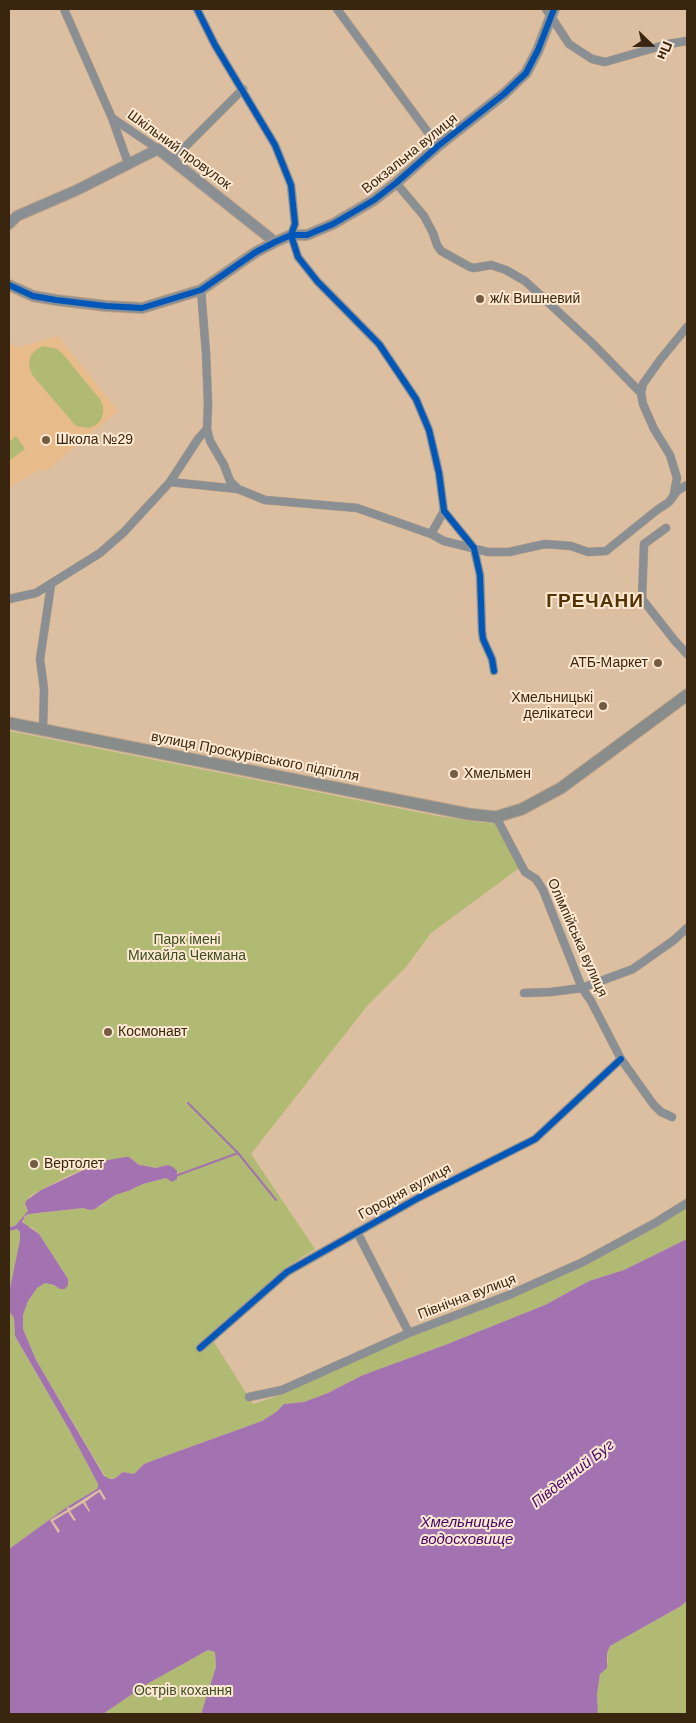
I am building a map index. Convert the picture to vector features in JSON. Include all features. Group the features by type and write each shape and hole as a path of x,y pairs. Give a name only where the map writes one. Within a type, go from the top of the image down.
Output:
{"main road":[{"path":"496,817 522,809 561,788 687,695"},
{"name":"вулиця Проскурівського підпілля","path":"9,723 468,814 496,817"}],"street":[{"name":"Шкільний провулок","path":"64,9 112,118 173,159 275,242"},
{"path":"197,9 215,44 275,145 291,186 295,224 290,235 298,257 302,264 379,344 416,399 431,437 439,473 444,511 474,548 480,575 483,639 492,659 494,671"},
{"path":"337,9 438,146"},
{"path":"550,10 569,44 592,59 606,62 668,44 687,41"},
{"name":"Вокзальна вулиця","path":"9,285 33,296 129,308 151,306 201,290 256,252 290,235 306,234 333,224 374,200 396,183 438,146 481,114 526,73 538,50 550,10"},
{"path":"173,159 243,89"},
{"path":"112,118 128,163"},
{"path":"9,224 13,217 77,190 158,149"},
{"path":"396,183 424,216 437,245 442,251 470,267 474,268 491,264 525,281 592,343 641,393"},
{"path":"201,290 207,393 207,429 210,441 224,465 230,481 238,489"},
{"path":"669,502 678,478 670,455 654,429 643,404 641,393 643,384 687,327"},
{"path":"9,599 36,593 100,553 124,532 170,482 198,439 207,429"},
{"path":"170,482 238,489 265,500 357,508 431,534 444,541 488,552 509,552 545,544 571,546 588,552 606,551 656,510 669,502 677,491 687,485"},
{"path":"431,534 444,511"},
{"path":"666,528 644,544 642,599 687,654"},
{"path":"43,730 44,689 40,659 51,585"},
{"name":"Олімпійська вулиця","path":"496,817 525,872 536,879 543,890 582,988 591,1001 621,1059 653,1104 661,1112 672,1117"},
{"path":"524,993 582,988 633,969 674,940 687,928"},
{"name":"Городня вулиця","path":"200,1348 287,1272 418,1198 535,1139 621,1059"},
{"name":"Північна вулиця","path":"249,1397 282,1390 409,1333 509,1295 583,1262 655,1223 687,1202"},
{"path":"357,1232 409,1333"}],"shaded area":[{"name":"Школа №29","path":"58,336 118,411 46,471 40,469 9,487 9,342 17,348"}],"green space":[{"path":"43,346 57,349 62,353 100,399 103,413 101,420 96,425 89,428 76,426 33,376 29,362 31,355"},
{"path":"16,436 25,449 9,461 9,442"},
{"name":"Парк імені Михайла Чекмана","path":"9,731 437,816 484,823 498,822 522,866 431,933 406,967 367,1006 251,1154 315,1249 285,1268 214,1342 253,1404 283,1394 410,1336 510,1299 584,1265 687,1207 687,1239 624,1270 589,1281 545,1305 363,1375 328,1393 304,1402 284,1404 262,1421 144,1464 134,1474 123,1472 114,1479 106,1478 36,1360 23,1329 23,1314 28,1301 37,1288 45,1283 60,1289 68,1285 68,1279 39,1234 33,1228 24,1225 23,1219 29,1214 83,1208 90,1210 101,1206 115,1195 143,1184 178,1175 177,1171 167,1165 156,1168 139,1165 129,1157 103,1161 65,1177 30,1196 26,1206 28,1211 15,1226 9,1227"},
{"path":"17,1229 20,1232 20,1240 9,1293 9,1231"},
{"path":"9,1311 14,1318 15,1336 70,1431 98,1484 98,1488 67,1507 9,1549"},
{"path":"687,1601 687,1714 598,1714 597,1694 600,1674 608,1662 607,1653 610,1646"},
{"name":"Острів кохання","path":"208,1650 215,1652 216,1667 201,1714 103,1714 147,1684"}],"water":[{"name":"Хмельницьке водосховище","path":"129,1157 139,1165 156,1168 167,1165 173,1167 177,1171 177,1179 172,1182 166,1178 143,1184 115,1195 95,1209 83,1208 29,1214 25,1216 22,1222 39,1234 68,1279 68,1285 65,1289 45,1283 37,1288 28,1301 23,1315 23,1329 36,1360 104,1476 110,1479 114,1479 123,1472 134,1474 144,1464 262,1421 284,1404 304,1402 328,1393 363,1375 545,1305 589,1281 624,1270 687,1239 687,1601 610,1646 607,1653 607,1668 600,1674 597,1694 598,1714 201,1714 216,1667 215,1652 208,1650 147,1684 103,1714 9,1714 9,1549 67,1507 98,1488 98,1484 70,1431 15,1336 14,1318 9,1311 9,1293 20,1232 17,1229 9,1231 9,1227 15,1226 28,1211 25,1203 27,1200 41,1190 103,1161"}],"pier":[{"path":"100,1489 106,1499 104,1500 99,1492 85,1502 89,1512 83,1503 70,1511 76,1520 74,1521 68,1512 53,1521 60,1531 58,1533 50,1520 67,1510 67,1507 70,1508"}],"waterway":[{"path":"188,1103 237,1152"},
{"path":"178,1175 238,1153 276,1200"}],"cycle path":[{"path":"197,9 215,45 275,145 291,185 295,224 291,235 298,257 317,281 379,344 416,399 429,430 439,473 444,511 474,548 480,575 483,639 492,659 494,671"},
{"path":"9,285 33,296 56,300 142,308 201,290 256,252 275,242 291,235 307,235 333,224 374,200 396,183 438,146 504,94 526,73 538,50 554,9"},
{"path":"200,1348 287,1272 418,1198 535,1139 621,1059"}],"place":[{"name":"ж/к Вишневий","path":"480,299"},
{"name":"Школа №29","path":"46,440"},
{"name":"АТБ-Маркет","path":"658,663"},
{"name":"Хмельницькі делікатеси","path":"603,706"},
{"name":"Хмельмен","path":"454,774"},
{"name":"Космонавт","path":"108,1032"},
{"name":"Вертолет","path":"34,1164"}],"district":[{"name":"ГРЕЧАНИ","path":"595,602"}],"water label":[{"name":"Південний Буг","path":"573,1474"}]}
